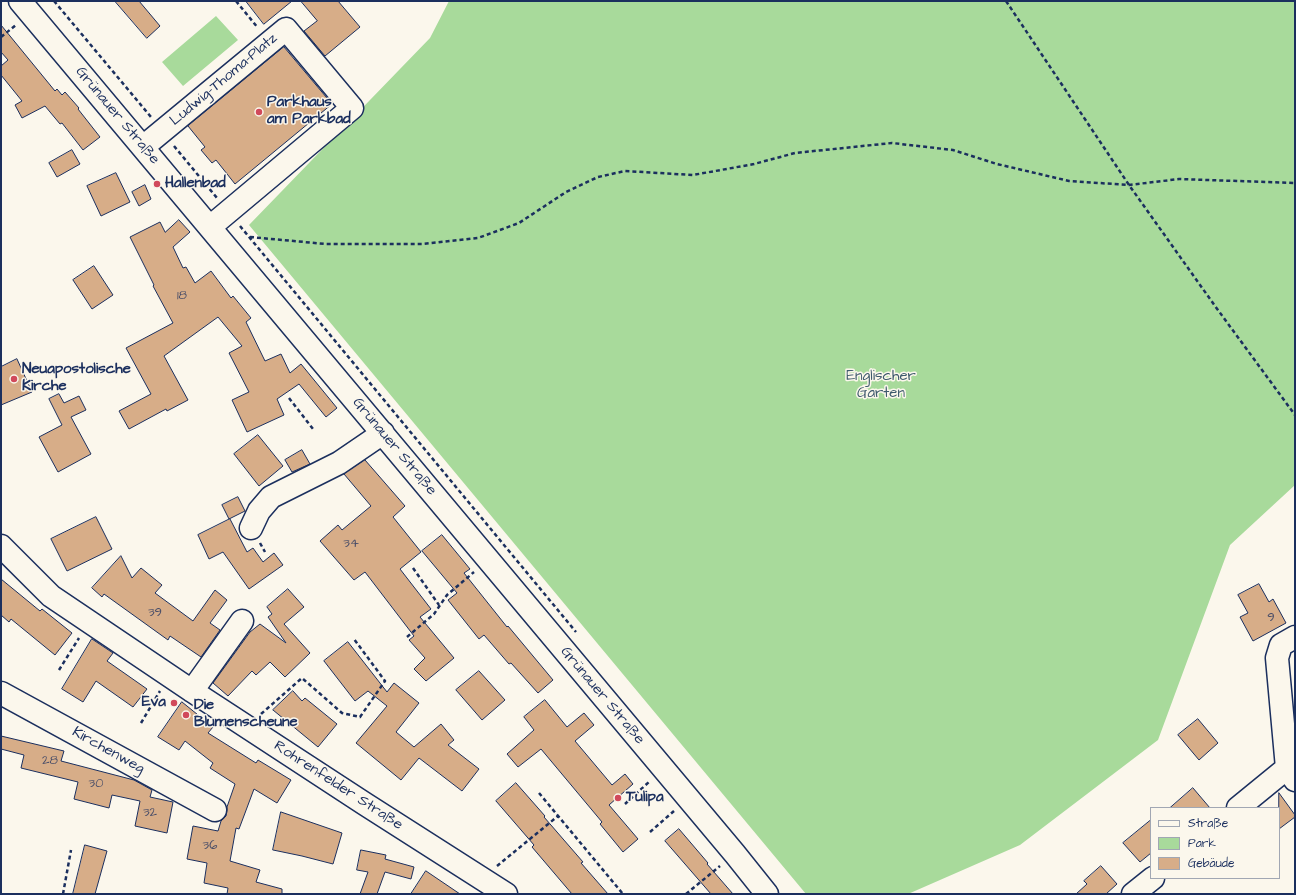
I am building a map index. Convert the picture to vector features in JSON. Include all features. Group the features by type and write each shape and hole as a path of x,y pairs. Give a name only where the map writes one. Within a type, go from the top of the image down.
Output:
{"street":[{"name":"Grünauer Straße","path":"20,1 767,894"},
{"name":"Ludwig-Thoma-Platz","path":"143,148 286,29 352,108 210,227"},
{"path":"251,528 259,511 271,497 339,463 382,433"},
{"name":"Rohrenfelder Straße","path":"1,546 51,596 89,623 506,894"},
{"path":"192,691 242,622"},
{"path":"1240,807 1291,774 1277,658 1281,645 1295,637"},
{"name":"Kirchenweg","path":"1,693 215,810"},
{"path":"1133,894 1152,879"}],"path":[{"path":"54,1 580,637"},
{"path":"236,1 270,42"},
{"path":"1006,1 1129,185 1295,415"},
{"path":"249,237 326,244 422,244 478,238 519,223 566,192 598,177 625,171 694,175 754,164 795,154 892,143 953,150 997,164 1069,181 1129,185 1179,180 1295,183"},
{"path":"289,398 313,429"},
{"path":"407,637 434,614 447,595 489,560"},
{"path":"413,568 439,606"},
{"path":"59,670 89,623"},
{"path":"247,727 302,678 342,713 360,717 385,681 354,639"},
{"path":"141,723 170,676"},
{"path":"624,804 664,769"},
{"path":"539,793 623,894"},
{"path":"650,832 689,799"},
{"path":"482,878 558,816"},
{"path":"63,894 71,850"},
{"path":"686,894 735,854"}],"green space":[{"name":"Englischer Garten","path":"449,1 1295,1 1295,485 1230,545 1158,740 1020,845 908,894 806,894 249,225 430,38"},
{"path":"216,16 238,40 183,86 162,62"}],"building":[{"path":"115,1 139,1 160,26 147,38"},
{"path":"246,1 292,1 264,24"},
{"path":"301,1 338,1 360,27 325,56 304,31 317,21"},
{"path":"1,25 55,91 57,89 62,95 65,92 79,108 78,109 100,137 83,150 62,123 60,124 45,106 22,118 15,105 22,101 1,75 1,66 8,60 1,52"},
{"name":"Parkhaus am Parkbad","path":"284,47 332,104 235,184 216,160 212,163 201,150 205,147 188,126"},
{"path":"72,150 80,164 57,177 49,163"},
{"path":"116,173 130,202 101,216 87,186"},
{"path":"145,185 151,199 139,206 132,192"},
{"path":"179,220 190,232 173,247 183,268 186,267 195,283 211,271 231,298 233,296 251,318 246,322 265,361 281,354 290,373 301,364 337,408 326,417 299,384 277,399 284,415 247,432 232,400 249,392 229,353 242,346 218,317 164,356 188,400 167,411 166,409 129,429 119,411 151,394 126,348 173,323 153,286 154,285 130,237 160,222 165,232"},
{"path":"94,266 113,295 92,309 73,280"},
{"name":"Neuapostolische Kirche","path":"17,359 32,392 1,405 1,367"},
{"path":"59,394 64,403 79,396 86,410 71,417 91,454 58,472 39,437 62,425 49,399"},
{"path":"258,435 283,466 259,486 234,454"},
{"path":"302,450 310,464 292,472 285,460"},
{"path":"365,460 405,506 393,517 421,552 400,569 431,609 420,617 454,658 426,681 414,669 425,658 409,640 414,636 365,572 354,580 320,541 338,525 342,530 371,506 344,474"},
{"path":"238,497 245,511 229,519 222,505"},
{"path":"96,517 112,549 67,571 51,539"},
{"path":"230,519 247,552 253,548 263,562 274,553 283,565 249,589 223,552 209,559 198,535"},
{"path":"442,535 470,569 464,573 507,627 508,626 553,680 538,693 511,663 509,664 484,635 479,639 448,600 457,593 422,551"},
{"path":"121,556 132,578 141,568 162,585 155,593 193,621 215,590 227,600 210,623 220,630 201,657 170,636 168,640 104,594 102,597 92,588"},
{"path":"1,579 40,611 42,609 72,633 55,655 11,619 9,622 1,615"},
{"path":"1259,584 1269,602 1273,599 1286,623 1253,641 1240,617 1248,613 1238,595"},
{"path":"288,589 304,607 284,624 310,653 285,677 270,662 256,675 252,671 228,696 213,683 250,632 260,624 286,643 268,617 272,614 267,607"},
{"path":"92,639 113,653 107,661 147,689 133,707 96,681 83,702 62,689"},
{"path":"348,642 387,692 394,683 419,703 396,732 414,747 441,724 454,740 448,745 479,769 462,791 419,758 401,780 356,743 387,706 368,691 355,701 324,661"},
{"path":"479,671 505,700 482,720 456,690"},
{"path":"293,691 302,701 305,698 337,724 318,747 273,710"},
{"path":"545,700 567,727 584,713 594,725 575,741 612,785 625,774 633,784 609,805 638,839 623,852 600,824 602,822 541,749 518,767 507,754 534,730 524,717"},
{"path":"182,702 213,727 208,733 256,763 258,760 291,780 277,803 254,789 239,829 236,828 230,861 260,870 256,882 282,889 282,894 227,894 228,888 204,883 207,863 187,859 193,826 218,831 221,821 226,816 227,807 235,784 210,768 213,763 185,741 179,750 158,737"},
{"path":"1198,719 1218,743 1199,760 1178,735"},
{"path":"1,736 64,751 61,761 134,780 152,790 150,797 173,802 167,833 135,826 140,801 112,795 109,808 74,799 78,782 21,768 24,755 1,749"},
{"path":"516,783 545,816 544,817 583,862 581,863 608,894 572,894 532,847 534,845 496,801"},
{"path":"1193,788 1209,807 1171,807"},
{"path":"1279,793 1295,815 1295,817 1280,828 1280,807"},
{"path":"281,812 342,833 333,864 273,850"},
{"path":"1150,821 1150,854 1140,862 1123,843"},
{"path":"679,829 733,894 711,894 665,841"},
{"path":"85,845 107,851 95,894 73,894"},
{"path":"361,850 386,855 385,859 414,867 411,879 385,872 377,894 360,894 368,872 357,870"},
{"path":"1101,866 1117,884 1106,894 1076,894 1087,884 1084,881"},
{"path":"426,871 460,894 411,894"}],"place":[{"name":"Parkhaus am Parkbad","path":"259,112"},
{"name":"Hallenbad","path":"157,184"},
{"name":"Neuapostolische Kirche","path":"14,379"},
{"name":"Eva","path":"174,703"},
{"name":"Die Blumenscheune","path":"186,715"},
{"name":"Tulipa","path":"618,798"}]}
